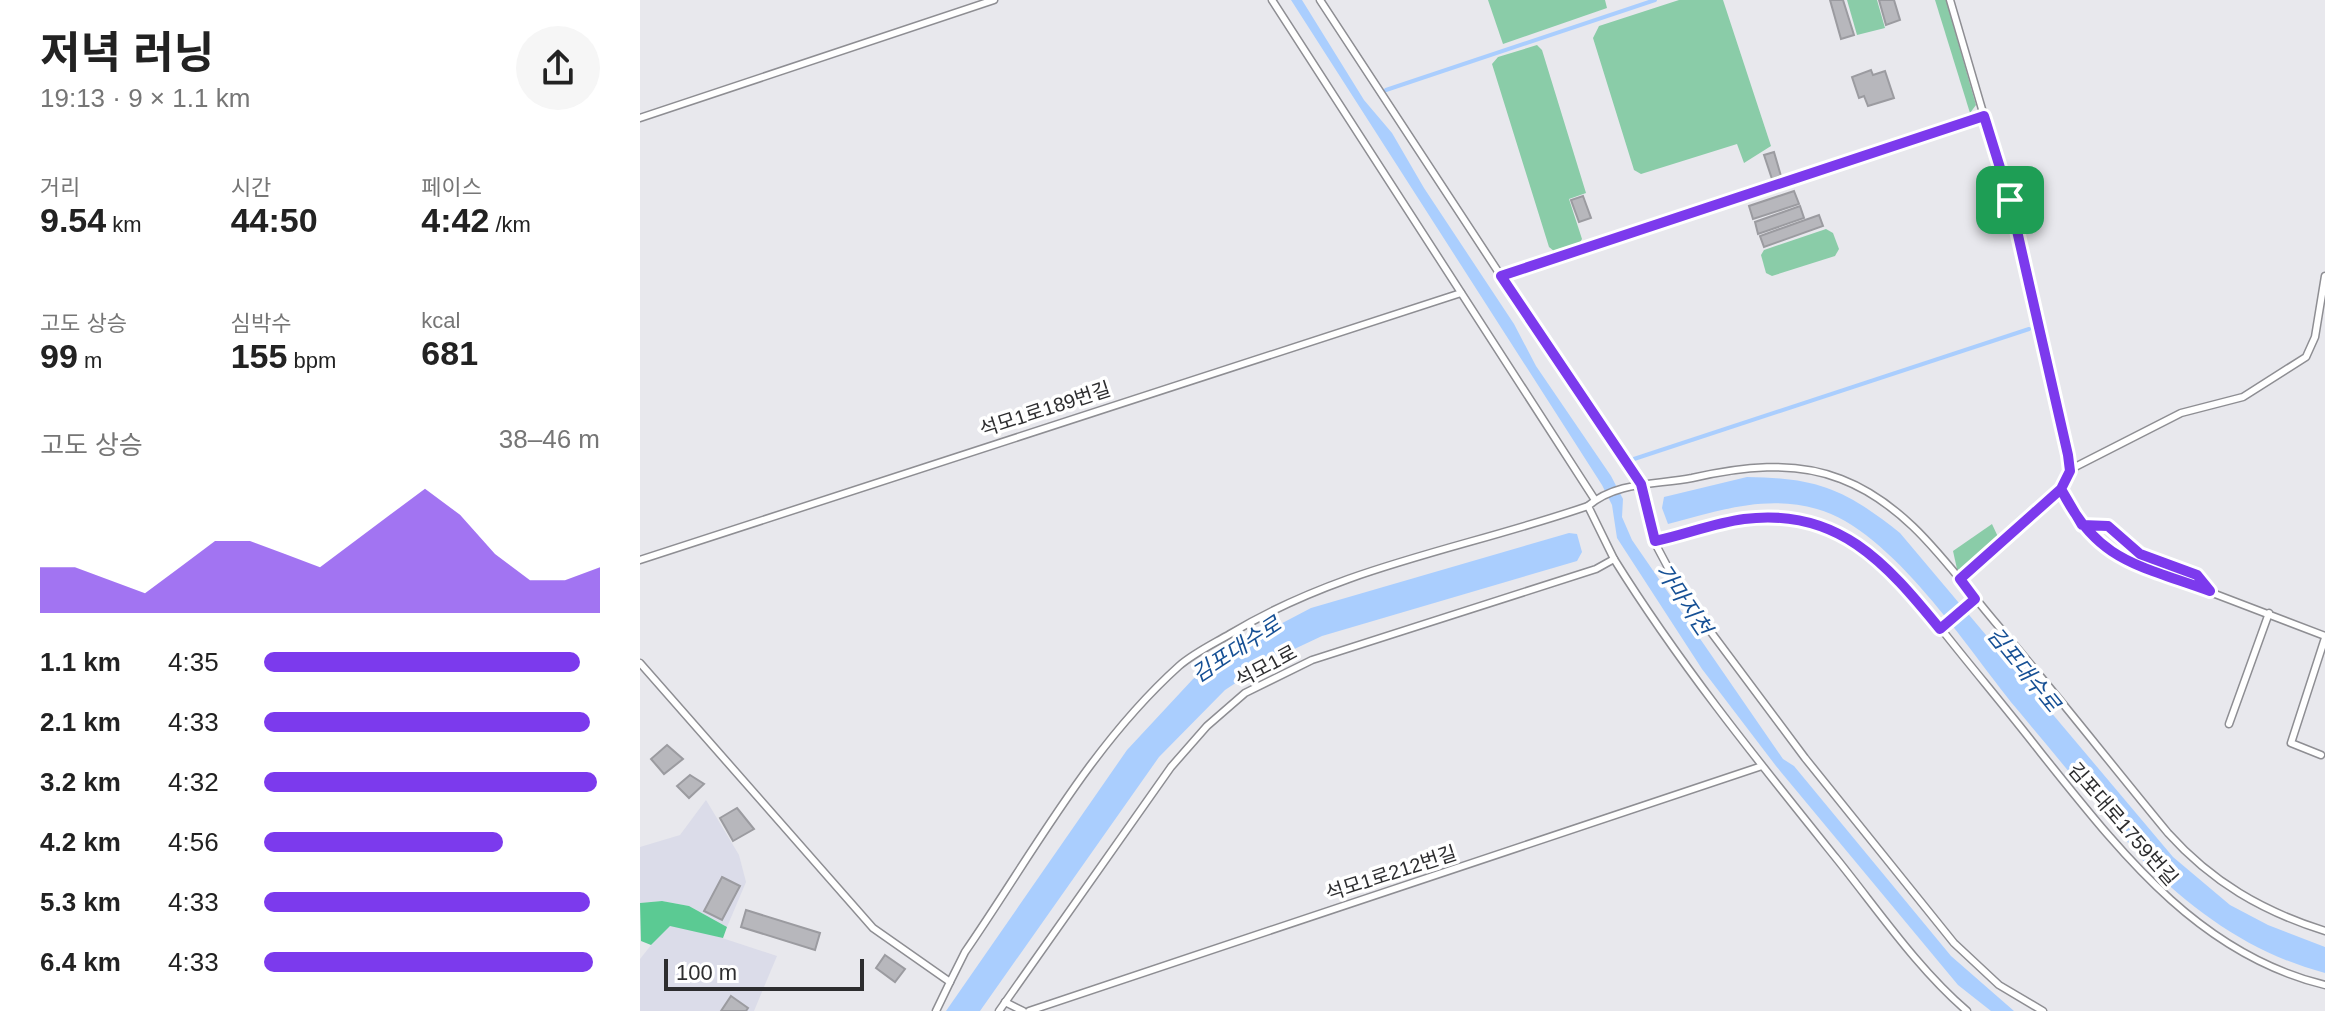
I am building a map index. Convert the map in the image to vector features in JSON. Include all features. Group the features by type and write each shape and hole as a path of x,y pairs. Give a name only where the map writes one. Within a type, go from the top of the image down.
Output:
{"lane":[{"path":"640,118 994,0"},
{"path":"1272,0 1597,498"},
{"path":"1320,0 1637,484 1665,566 1708,631 1954,943 1999,985 2043,1011"},
{"path":"1950,0 2010,200 2070,471"},
{"path":"1501,276 1984,116"},
{"path":"1960,579 2061,489 2070,471 2181,413 2243,397 2306,357 2315,337 2325,276"},
{"name":"석모1로189번길","path":"640,560 1461,293"},
{"path":"936,1011 965,952 1093,761 1129,718 1190,658 1273,608 1339,580 1588,506 1597,498 1637,484 1669,482 1745,468 1826,474 1854,484 1890,507 1937,549 1973,601 2198,864 2263,909 2325,931"},
{"path":"2061,489 2082,525 2113,555 2325,637 2291,743 2321,755"},
{"path":"1588,506 1614,559 1670,646 1923,966 1967,1011"},
{"name":"김포대로1759번길","path":"1655,541 1759,518 1823,526 1852,539 1873,555 1943,627 2086,810 2169,902 2228,944 2291,975 2325,985"},
{"path":"2082,525 2108,526 2140,554 2197,575 2210,591"},
{"name":"석모1로","path":"999,1011 1171,767 1207,726 1245,693 1312,660 1584,574 1614,559"},
{"path":"1943,627 1973,601"},
{"path":"2229,724 2269,613"},
{"path":"640,663 873,928 950,982"},
{"name":"석모1로212번길","path":"1029,1011 1762,766"},
{"path":"1005,1002 1023,1011"}],"shaded area":[{"path":"706,800 739,855 746,882 727,927 689,906 662,901 640,903 640,847 680,835"},
{"path":"670,925 707,933 777,956 754,1011 640,1011 640,959"}],"green space":[{"path":"1488,0 1605,0 1607,8 1503,44"},
{"path":"1679,0 1723,0 1771,146 1744,163 1737,144 1641,174 1634,170 1593,38 1599,26"},
{"path":"1847,0 1877,0 1885,28 1857,35"},
{"path":"1935,0 1946,0 1976,105 1970,113"},
{"path":"1537,45 1542,50 1586,193 1569,199 1582,239 1579,244 1555,252 1549,247 1492,64 1498,57"},
{"path":"1826,229 1833,233 1839,249 1835,256 1772,276 1766,273 1761,255 1764,250"},
{"path":"1992,524 1999,539 1963,571 1957,569 1953,551"},
{"path":"662,901 689,906 727,927 723,938 670,926 651,945 641,941 640,903"}],"water":[{"path":"1291,0 1302,0 1364,100 1392,133 1424,188 1514,324 1536,366 1611,476 1623,499 1622,517 1632,540 1783,759 1794,766 1951,956 2014,1011 1991,1011 1958,985 1776,766 1702,669 1617,538 1612,505 1602,485"},
{"path":"1747,477 1793,480 1829,489 1863,506 1900,533 2173,857 2230,905 2268,925 2325,947 2325,973 2250,943 2206,915 2165,882 2145,863 2032,727 1926,594 1900,565 1845,521 1817,509 1779,503 1742,506 1668,524 1662,508 1664,497"},
{"name":"김포대수로","path":"1569,533 1577,534 1582,552 1577,561 1322,636 1269,661 1225,690 1159,757 980,1011 946,1011 1127,750 1193,679 1246,642 1311,608"}],"building":[{"path":"1830,0 1843,0 1854,35 1841,39"},
{"path":"1879,0 1894,0 1900,20 1886,25"},
{"path":"1871,70 1873,75 1885,71 1894,98 1868,106 1864,96 1859,98 1852,77"},
{"path":"1774,152 1781,176 1772,179 1764,155"},
{"path":"1794,191 1799,204 1753,219 1749,206"},
{"path":"1583,196 1591,218 1579,222 1571,200"},
{"path":"1800,206 1804,218 1758,234 1755,222"},
{"path":"1819,215 1823,226 1764,247 1760,236"},
{"path":"667,745 683,759 664,774 651,759"},
{"path":"690,775 704,784 689,798 677,786"},
{"path":"737,808 754,829 733,841 720,818"},
{"path":"722,877 740,886 722,920 704,911"},
{"path":"746,910 820,933 815,950 741,927"},
{"path":"885,955 905,969 895,982 876,968"},
{"path":"731,996 748,1008 746,1011 721,1011"}],"waterway":[{"path":"1386,90 1655,0"},
{"path":"1634,459 2029,329"}],"route":[{"path":"2010,200 1984,116 1501,276 1575,391 1641,484 1655,541 1759,518 1823,526 1852,539 1873,555 1940,629 1975,599 1960,579 2061,489 2082,525 2097,543 2113,555 2210,591 2197,575 2168,567 2140,554 2108,526 2082,525 2071,510 2061,489 2070,471 2068,455 2010,200"}],"water label":[{"name":"가마지천","path":"1684,599"}]}
